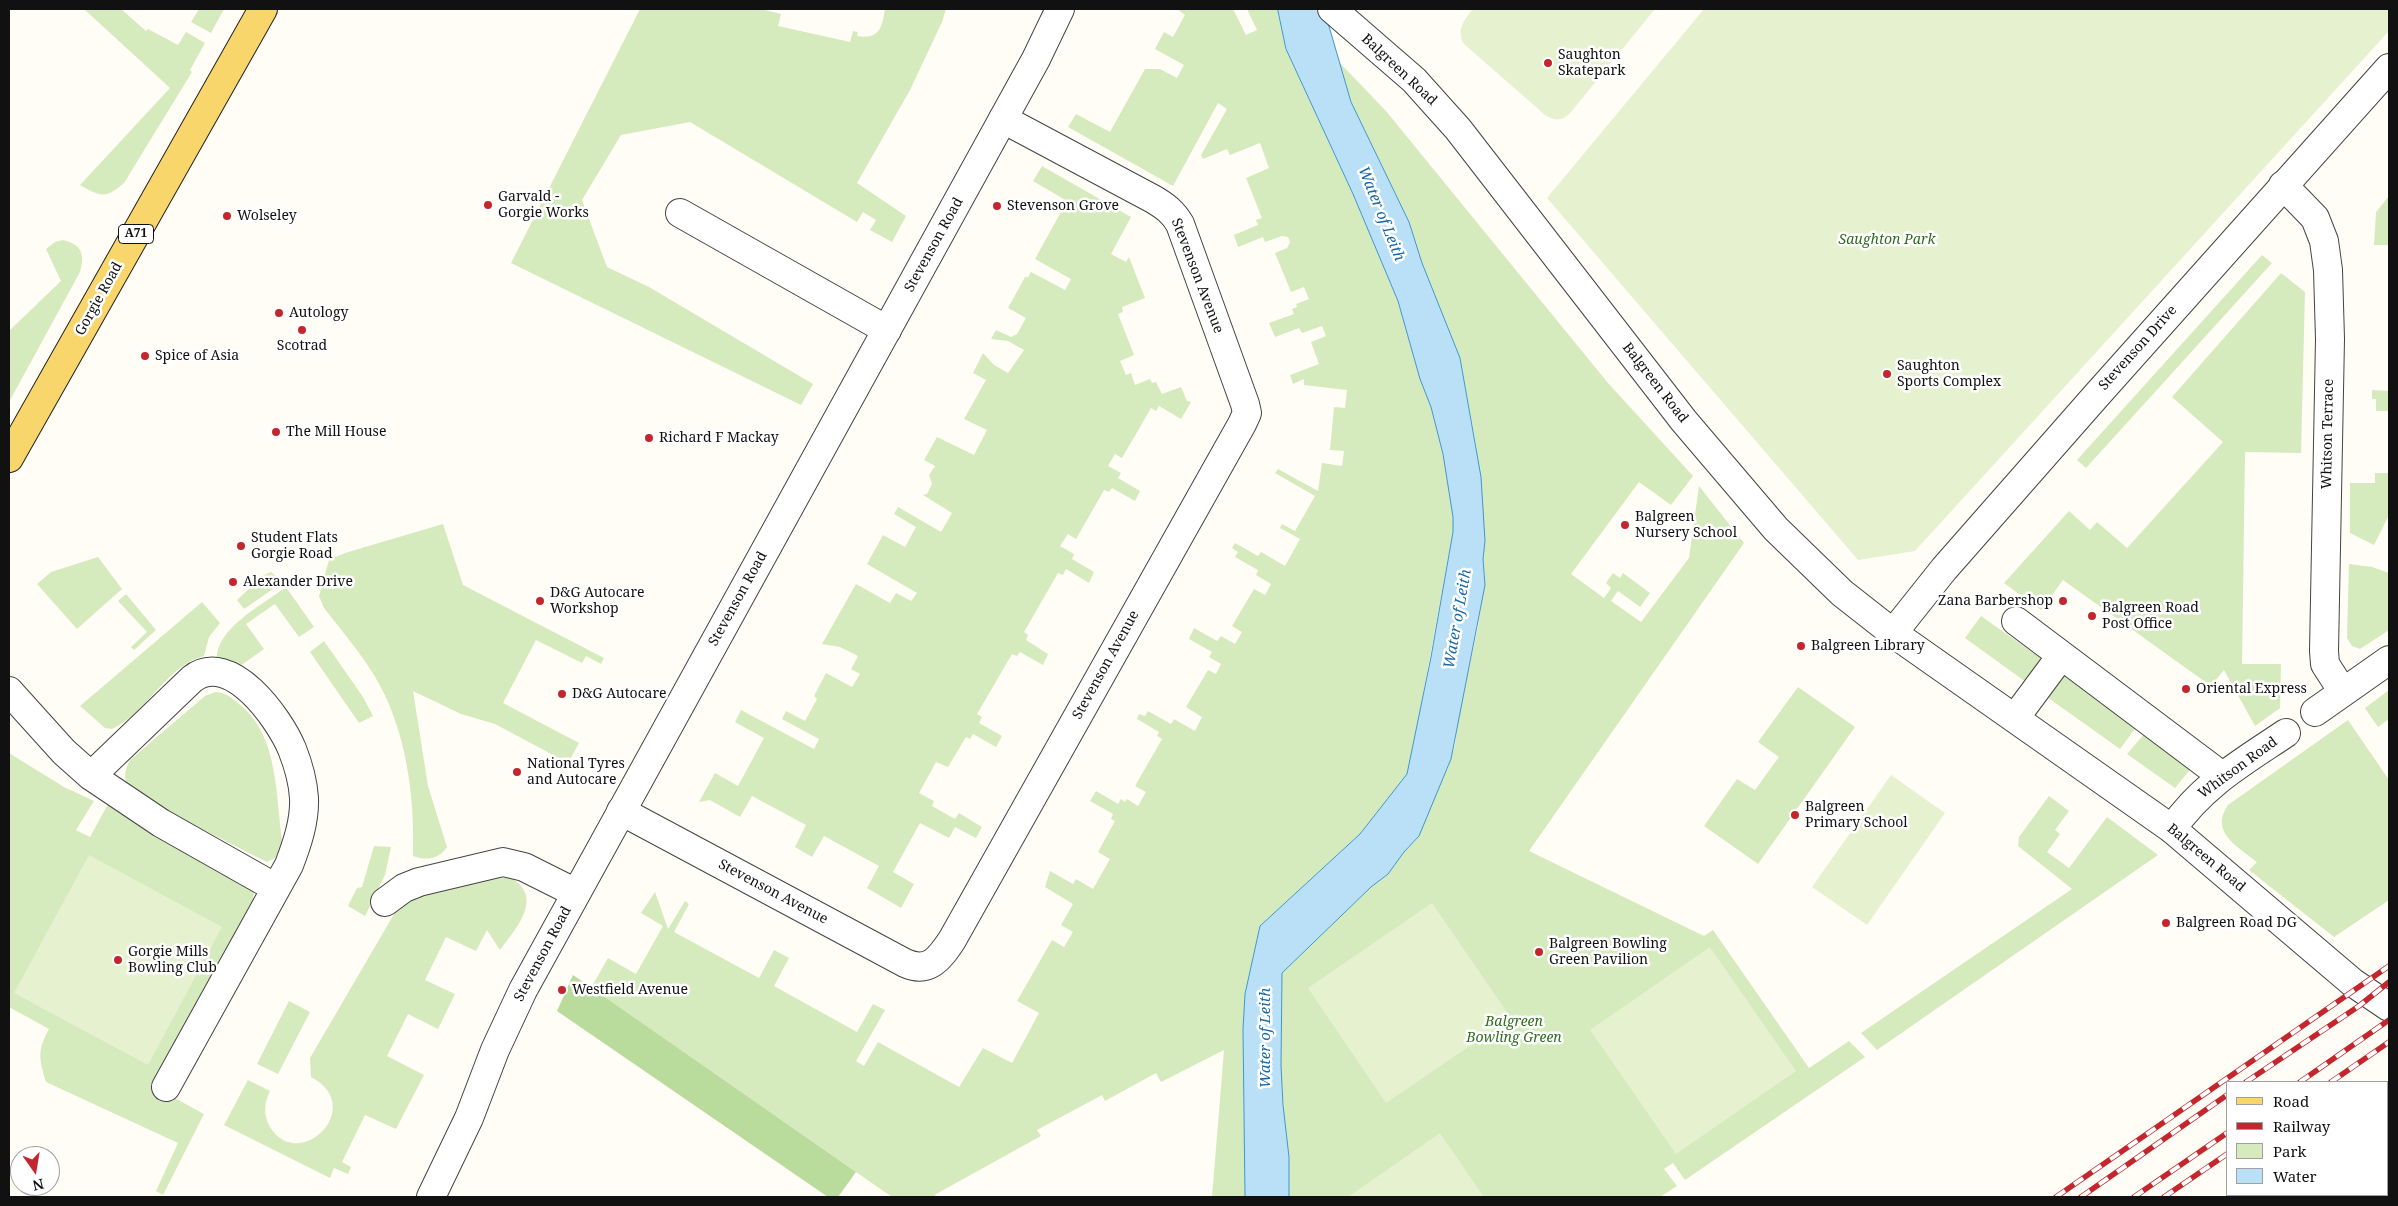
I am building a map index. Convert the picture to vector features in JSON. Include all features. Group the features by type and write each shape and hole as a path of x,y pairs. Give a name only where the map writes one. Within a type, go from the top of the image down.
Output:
{"main road":[{"name":"Gorgie Road","path":"9,458 263,9"}],"street":[{"name":"Stevenson Road","path":"431,1197 469,1118 495,1050 523,990 1036,59 1060,9"},
{"name":"Balgreen Road","path":"1339,14 1414,80 1458,129 1684,421 1776,529 1842,593 1893,633 2172,829 2352,982 2389,1007"},
{"name":"Stevenson Drive","path":"1893,633 1944,569 2389,68"},
{"name":"Stevenson Avenue","path":"621,812 905,963 921,967 936,962 952,940 1242,424 1247,413 1245,404 1180,224 1175,215 1167,207 1003,119"},
{"name":"Whitson Terrace","path":"2284,185 2315,218 2324,241 2328,270 2330,339 2324,651 2325,664 2342,692"},
{"path":"680,213 887,330"},
{"path":"2016,621 2222,776"},
{"path":"2016,718 2061,656"},
{"path":"2315,712 2389,660"},
{"path":"91,776 195,676 204,671 216,671 236,678 260,702 284,733 292,749 301,782 304,798 300,833 289,865 166,1087"},
{"path":"9,691 64,752 91,776 161,823 276,888"},
{"name":"Whitson Road","path":"2172,829 2201,793 2222,776 2286,733"},
{"path":"385,902 398,892 419,882 503,862 524,867 576,893"}],"green space":[{"path":"84,9 121,9 146,31 148,29 178,45 186,32 205,43 190,70 192,72 124,183 107,194 98,194 80,185 170,88"},
{"path":"199,9 224,9 211,33 191,22"},
{"path":"640,9 761,9 781,14 778,26 850,42 853,31 858,32 857,36 865,37 875,34 881,27 885,9 946,9 942,22 910,90 857,183 906,216 892,242 870,230 876,220 863,212 857,222 690,122 621,135 582,200 607,267 649,287 813,384 801,405 511,263"},
{"path":"1177,9 1233,9 1246,35 1257,30 1247,9 1278,9 1286,49 1353,194 1398,301 1415,362 1431,407 1443,454 1453,517 1453,532 1411,760 1407,774 1360,834 1260,926 1245,994 1243,1029 1245,1197 1212,1197 1224,1050 1161,1082 1156,1073 1105,1101 1102,1095 1037,1130 1041,1136 936,1194 934,1197 892,1197 591,988 608,958 636,974 663,926 641,913 655,892 668,929 685,901 689,904 674,932 759,978 774,950 789,958 774,986 857,1032 873,1004 885,1010 856,1061 864,1066 878,1042 959,1087 983,1048 1012,1063 1039,1013 1017,1001 1052,940 1064,947 1073,932 1061,925 1073,904 1045,887 1050,871 1073,884 1076,879 1093,889 1110,859 1098,852 1115,821 1111,819 1113,814 1090,801 1096,791 1118,804 1121,799 1125,802 1127,799 1138,806 1146,792 1135,786 1162,739 1157,736 1159,732 1137,719 1139,714 1145,716 1148,711 1171,724 1174,719 1195,731 1202,717 1186,707 1208,670 1216,674 1221,664 1209,657 1212,652 1189,639 1194,628 1217,641 1221,636 1235,644 1242,632 1232,626 1254,589 1265,595 1271,584 1256,575 1258,570 1235,557 1238,552 1232,548 1235,543 1258,556 1261,552 1285,566 1300,539 1280,528 1282,524 1295,531 1315,496 1275,473 1278,469 1318,491 1322,463 1342,466 1344,451 1330,450 1334,407 1345,408 1347,390 1304,385 1304,379 1293,384 1290,375 1319,364 1311,342 1326,336 1322,326 1302,333 1299,328 1275,337 1269,323 1294,314 1292,309 1297,307 1296,304 1309,299 1304,287 1291,292 1275,253 1287,248 1290,242 1288,237 1282,236 1265,242 1263,237 1238,247 1234,235 1258,225 1256,220 1262,218 1246,178 1269,168 1260,143 1230,155 1227,149 1203,159 1201,155 1227,109 1218,103 1173,186 1068,127 1076,114 1110,132 1145,69 1160,69 1177,78 1184,65 1155,49 1164,32 1173,37 1185,15"},
{"name":"Saughton Skatepark","path":"1473,9 1655,9 1571,112 1562,119 1556,120 1545,115 1464,44 1461,34 1462,25"},
{"name":"Saughton Sports Complex","path":"1704,9 2389,9 2389,31 1915,551 1858,560 1547,198"},
{"name":"Balgreen Bowling Green","path":"1338,61 1386,111 1608,383 1693,476 1671,505 1639,482 1571,574 1604,598 1611,588 1606,583 1613,573 1620,578 1623,573 1650,593 1640,607 1618,591 1611,601 1641,622 1689,558 1699,486 1744,543 1529,851 1704,936 1713,930 1809,1068 1849,1041 1865,1057 1685,1180 1673,1163 1664,1169 1677,1186 1660,1197 1289,1197 1281,1066 1282,973 1371,887 1388,874 1404,852 1419,836 1434,797 1448,768 1455,744 1457,724 1478,626 1485,578 1483,559 1485,541 1476,446 1460,358 1422,263 1409,222 1351,102"},
{"path":"1042,166 1131,217 1111,254 1126,262 1129,257 1145,298 1122,307 1123,312 1118,314 1134,355 1120,361 1126,375 1131,373 1135,385 1150,379 1152,383 1156,382 1162,394 1181,387 1187,401 1191,402 1181,419 1159,406 1156,411 1151,408 1122,458 1115,454 1108,466 1121,473 1118,478 1140,491 1135,501 1112,488 1109,492 1104,490 1076,539 1068,534 1060,546 1074,554 1072,559 1094,572 1089,583 1066,569 1063,575 1058,573 1024,632 1028,635 1026,640 1048,654 1043,665 1020,652 1017,656 1012,654 977,714 982,717 979,723 1002,736 996,747 973,734 970,739 966,737 948,767 936,762 919,793 934,801 932,806 955,819 959,813 982,827 976,838 955,827 949,838 920,823 893,872 914,884 901,908 867,888 879,866 824,836 812,857 795,847 806,825 752,796 740,817 710,800 699,802 715,773 738,786 764,738 735,722 741,710 814,749 819,739 782,719 786,711 805,721 817,699 814,696 826,673 852,687 860,674 851,669 858,656 840,647 822,644 856,584 890,603 896,593 911,601 917,593 867,564 883,535 905,547 916,527 894,514 898,507 941,532 952,513 923,495 927,494 932,484 929,475 935,466 924,460 937,437 974,455 987,430 964,419 986,380 973,373 983,353 994,365 1008,373 1024,350 1008,341 991,339 996,330 1011,337 1017,334 1026,318 1008,308 1025,277 1028,277 1031,272 1065,290 1071,279 1035,259 1067,201 1033,181"},
{"path":"2389,196 2389,245 2374,245 2376,212"},
{"path":"63,240 74,245 80,251 82,260 80,272 9,402 9,331 61,281 46,249 55,242"},
{"path":"2262,255 2272,263 2086,468 2077,460"},
{"path":"2281,273 2305,292 2301,453 2245,452 2242,664 2281,664 2280,708 2255,726 2224,670 2211,686 2063,580 2041,610 2004,583 2069,511 2090,530 2097,522 2127,548 2223,442 2172,397"},
{"path":"2372,390 2389,391 2389,411 2376,411 2376,399 2372,399"},
{"path":"2375,473 2389,473 2389,515 2374,545 2350,533 2350,483 2375,483"},
{"path":"443,524 463,585 604,658 601,664 586,656 582,663 536,640 503,703 579,743 568,763 495,724 461,714 413,691 428,786 447,847 440,854 428,859 413,856 412,810 406,762 401,739 385,695 357,649 324,608 319,596 329,560 345,553"},
{"path":"98,557 122,589 77,629 37,584 51,572"},
{"path":"2349,564 2372,567 2389,573 2389,630 2360,649 2352,646 2347,638"},
{"path":"271,572 279,579 276,587 244,609 237,600 264,575"},
{"path":"286,587 314,627 299,637 275,604 246,624 264,649 240,666 217,661 218,649 223,638 232,628 242,618"},
{"path":"126,594 156,630 134,650 131,647 147,632 118,601"},
{"path":"202,602 220,623 209,637 204,656 191,661 179,669 136,713 112,729 105,728 80,706"},
{"path":"1981,616 2046,662 2030,685 1965,638"},
{"path":"324,641 363,697 373,716 359,723 310,652"},
{"path":"2057,669 2137,726 2120,749 2040,692"},
{"path":"1798,687 1855,727 1758,864 1704,826 1737,779 1755,790 1779,757 1758,742"},
{"path":"2389,690 2389,719 2378,727 2365,708"},
{"path":"216,692 231,697 252,717 268,748 276,785 282,840 279,854 267,862 135,795 126,783 125,775 130,760 205,696"},
{"path":"2348,720 2389,780 2389,900 2334,937 2249,870 2257,862 2228,838 2222,823 2223,815 2228,805"},
{"path":"2146,732 2193,766 2175,788 2127,754"},
{"path":"9,753 64,787 94,801 76,830 90,837 108,804 247,880 254,893 253,901 151,1085 204,1114 163,1195 156,1191 178,1143 46,1082 40,1055 42,1043 49,1029 9,1007"},
{"path":"1891,775 1945,813 1867,925 1812,887"},
{"path":"2049,796 2069,811 2055,830 2060,834 2047,852 2069,868 2107,817 2158,855 1877,1050 1861,1033 2072,889 2018,846 2019,837"},
{"path":"374,846 391,847 385,875 365,916 348,906 357,888 362,887"},
{"name":"Gorgie Mills Bowling Club","path":"89,855 222,927 148,1065 14,993"},
{"path":"489,876 491,879 510,879 520,885 527,901 522,919 500,950 487,930 476,951 446,937 425,980 455,994 438,1029 408,1014 387,1056 424,1075 396,1129 365,1115 342,1162 351,1167 348,1174 334,1168 330,1178 224,1125 248,1080 270,1091 266,1100 265,1114 270,1127 282,1140 297,1143 311,1140 323,1131 331,1118 333,1104 327,1090 311,1077 310,1058 397,909 412,896"},
{"path":"1432,903 1511,1018 1386,1103 1308,988"},
{"path":"1710,947 1796,1071 1676,1154 1590,1030"},
{"path":"573,975 856,1172 838,1197 828,1197 557,1011"},
{"path":"289,1001 310,1012 278,1074 257,1064"},
{"path":"1440,1133 1484,1197 1348,1197"},
{"path":"2388,1140 2389,1197 2306,1197 2388,1196"}],"water":[{"name":"Water of Leith","path":"1278,9 1324,9 1351,102 1409,222 1422,263 1460,358 1481,477 1485,541 1483,559 1485,585 1451,759 1419,836 1404,852 1388,874 1371,887 1282,973 1281,1066 1289,1157 1289,1197 1245,1197 1243,1029 1245,994 1260,926 1360,834 1407,774 1431,657 1453,532 1453,517 1443,454 1431,407 1420,379 1398,301 1353,194 1286,49"}],"railway":[{"path":"2056,1197 2389,966"},
{"path":"2247,1081 2359,1006 2389,982"},
{"path":"2301,1081 2389,1020"},
{"path":"2332,1081 2389,1042"},
{"path":"2081,1197 2226,1096"},
{"path":"2134,1197 2226,1134"},
{"path":"2164,1197 2226,1155"}],"place":[{"name":"Saughton Skatepark","path":"1548,63"},
{"name":"Garvald - Gorgie Works","path":"488,205"},
{"name":"Stevenson Grove","path":"997,206"},
{"name":"Wolseley","path":"227,216"},
{"name":"Autology","path":"279,313"},
{"name":"Scotrad","path":"302,330"},
{"name":"Spice of Asia","path":"145,356"},
{"name":"Saughton Sports Complex","path":"1887,374"},
{"name":"The Mill House","path":"276,432"},
{"name":"Richard F Mackay","path":"649,438"},
{"name":"Balgreen Nursery School","path":"1625,525"},
{"name":"Student Flats Gorgie Road","path":"241,546"},
{"name":"Alexander Drive","path":"233,582"},
{"name":"D&G Autocare Workshop","path":"540,601"},
{"name":"Zana Barbershop","path":"2063,601"},
{"name":"Balgreen Road Post Office","path":"2092,616"},
{"name":"Balgreen Library","path":"1801,646"},
{"name":"Oriental Express","path":"2186,689"},
{"name":"D&G Autocare","path":"562,694"},
{"name":"National Tyres and Autocare","path":"517,772"},
{"name":"Balgreen Primary School","path":"1795,815"},
{"name":"Balgreen Road DG","path":"2166,923"},
{"name":"Balgreen Bowling Green Pavilion","path":"1539,952"},
{"name":"Gorgie Mills Bowling Club","path":"118,960"},
{"name":"Westfield Avenue","path":"562,990"}],"park label":[{"name":"Saughton Park","path":"1887,240"}]}
